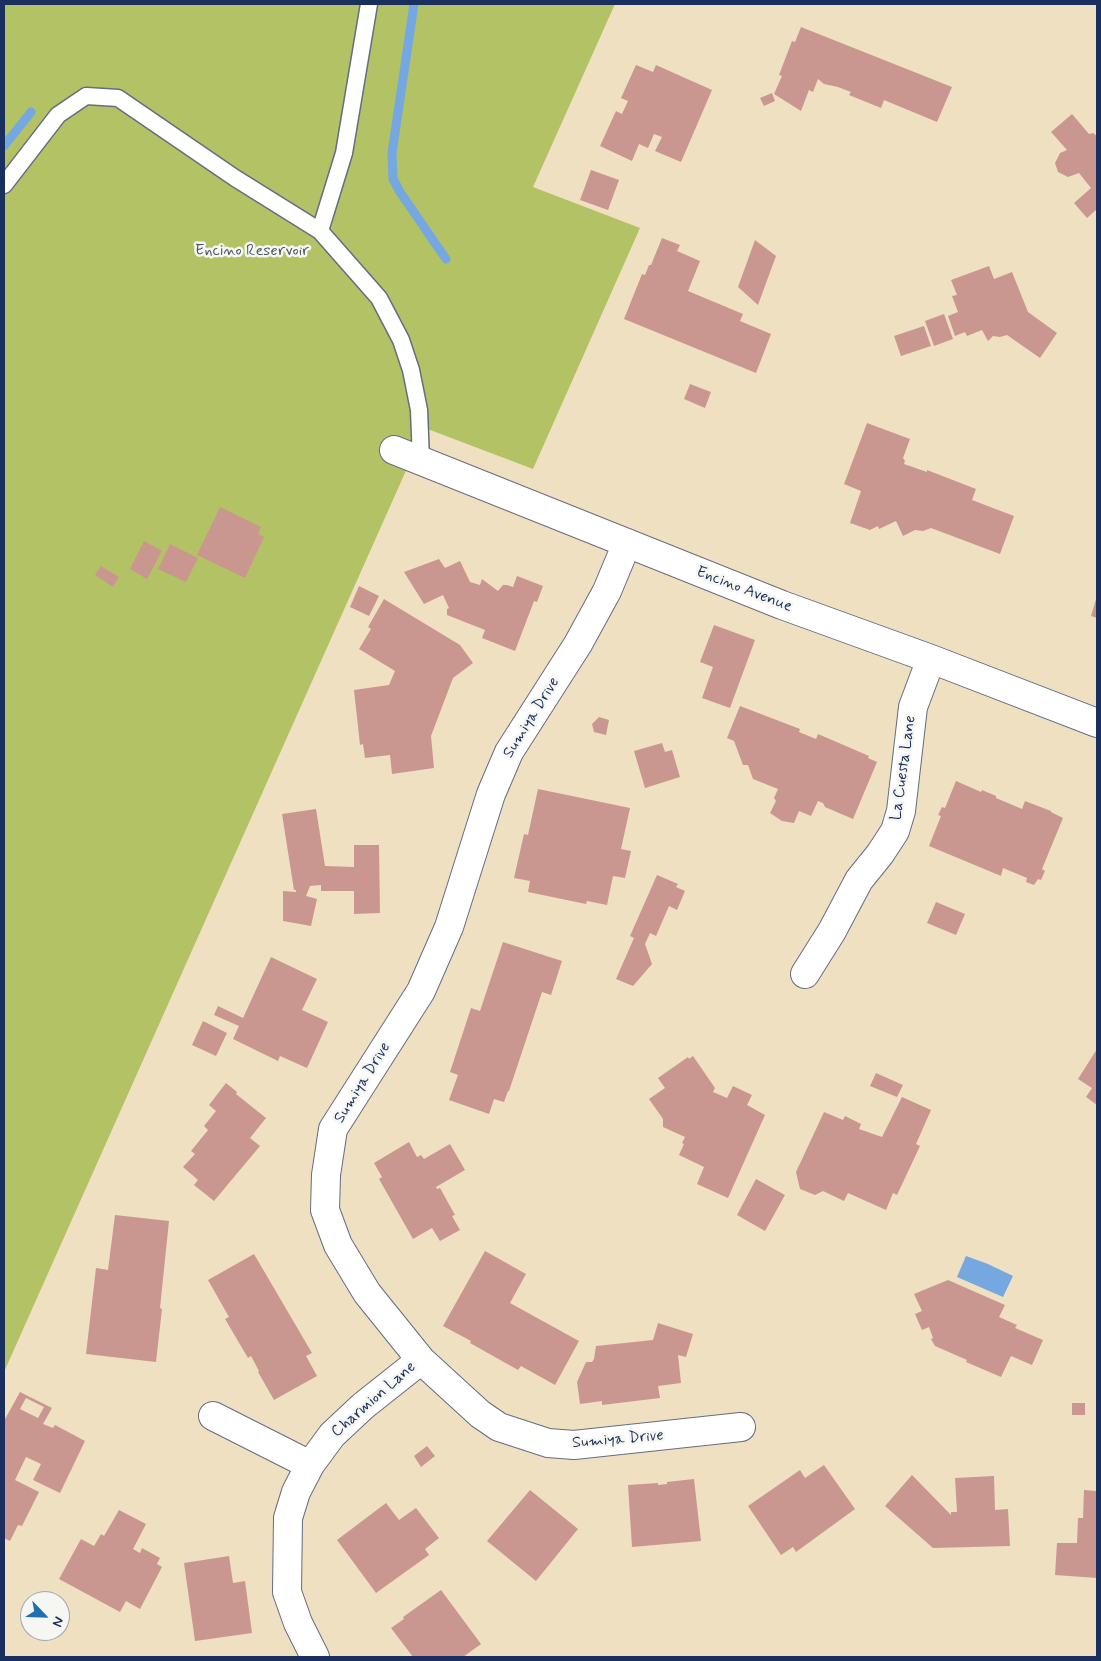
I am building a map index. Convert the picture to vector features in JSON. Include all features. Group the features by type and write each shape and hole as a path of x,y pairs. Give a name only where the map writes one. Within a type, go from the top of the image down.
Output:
{"street":[{"name":"Encino Avenue","path":"394,450 782,605 931,659 1097,723"},
{"name":"Sumiya Drive","path":"627,543 607,591 578,644 509,752 492,794 449,927 421,991 334,1130 326,1175 325,1210 338,1245 367,1293 421,1360 480,1414 499,1426 548,1443 574,1445 741,1427"},
{"name":"La Cuesta Lane","path":"806,974 832,931 859,880 880,854 895,831 901,811 913,707 931,659"},
{"name":"Charmion Lane","path":"315,1657 298,1623 287,1592 288,1518 296,1492 310,1465 332,1435 421,1360"},
{"path":"213,1416 310,1465"}],"lane":[{"path":"320,231 344,153 369,4"},
{"path":"4,185 58,116 86,96 118,98 235,178 320,231 379,298 401,340 411,370 419,410 421,460"}],"green space":[{"name":"Encino Reservoir","path":"4,4 615,4 533,187 640,228 533,469 425,428 4,1372"}],"water":[{"path":"966,1256 1013,1276 1003,1297 957,1277"}],"building":[{"path":"801,27 952,87 937,122 884,100 881,108 849,95 851,92 824,84 818,79 813,92 809,90 801,111 774,94 782,76 779,75 792,41 795,42"},
{"path":"636,65 653,72 656,65 712,90 681,162 655,151 662,137 654,134 648,148 639,144 632,161 600,146 616,111 622,114 628,101 621,98"},
{"path":"772,93 775,101 764,106 760,98"},
{"path":"1072,114 1089,134 1093,133 1097,136 1097,209 1087,218 1074,203 1091,188 1079,173 1068,177 1058,172 1055,163 1060,153 1067,150 1051,132"},
{"path":"591,170 619,180 608,210 580,200"},
{"path":"662,238 680,245 677,251 700,261 688,291 743,314 740,321 771,334 756,373 624,319 642,274 645,275 649,265 651,265"},
{"path":"755,240 776,256 758,305 738,287"},
{"path":"989,266 994,279 1012,272 1028,312 1057,333 1040,358 1007,335 993,336 988,341 982,330 967,336 965,332 955,336 948,316 958,312 952,296 957,295 951,280"},
{"path":"944,314 953,339 934,346 925,321"},
{"path":"924,326 931,346 901,356 894,336"},
{"path":"690,384 711,392 705,408 684,399"},
{"path":"867,423 910,439 903,458 904,464 927,472 927,470 976,489 972,500 1014,516 1000,554 931,528 923,531 915,530 903,536 896,521 879,529 878,526 870,530 850,523 861,491 844,484"},
{"path":"220,507 261,527 258,534 264,537 245,578 197,555"},
{"path":"144,541 162,551 147,579 130,569"},
{"path":"170,544 198,558 186,582 158,569"},
{"path":"439,559 445,568 460,561 470,582 480,585 482,579 498,591 503,585 513,587 517,576 543,586 537,602 534,601 515,651 482,638 485,630 447,615 447,609 449,608 443,595 424,604 404,572"},
{"path":"101,566 119,577 113,587 95,575"},
{"path":"359,586 379,596 369,616 350,607"},
{"path":"1097,596 1097,618 1091,616"},
{"path":"384,599 460,645 473,663 453,678 431,736 434,768 392,774 390,755 365,758 363,744 360,745 354,690 389,685 395,671 359,649 371,629 368,627"},
{"path":"714,625 755,640 730,708 702,698 713,667 700,662"},
{"path":"740,706 800,729 799,732 816,739 818,734 869,756 868,758 877,762 853,819 825,807 823,803 818,801 811,816 799,811 794,823 782,821 770,813 776,801 774,798 778,789 753,779 748,765 743,765 734,741 727,738"},
{"path":"599,717 609,720 606,735 594,732 592,724"},
{"path":"662,743 665,752 672,750 680,777 645,788 634,751"},
{"path":"956,781 981,792 982,790 1022,809 1025,801 1063,818 1042,869 1045,871 1041,880 1038,879 1034,885 1026,882 1027,878 1003,868 1001,876 929,846 941,816 938,815 942,807 945,808"},
{"path":"538,789 630,808 621,849 631,851 625,878 613,876 607,905 587,901 586,904 528,892 530,881 514,878 524,834 528,835"},
{"path":"316,809 325,866 354,867 354,845 379,845 380,913 354,914 354,891 321,891 321,885 310,886 306,896 317,899 311,926 283,921 283,891 296,892 296,890 294,890 282,814"},
{"path":"657,875 678,884 676,887 685,891 677,910 669,906 656,936 650,933 645,944 652,964 633,986 616,979 634,938 630,936"},
{"path":"936,902 965,914 956,935 927,923"},
{"path":"503,942 562,961 551,995 542,992 504,1102 494,1099 489,1114 449,1100 458,1075 450,1072 471,1008 480,1011"},
{"path":"271,957 317,979 302,1010 328,1022 307,1068 280,1056 278,1061 233,1039 239,1026 214,1015 218,1006 243,1018"},
{"path":"203,1021 227,1033 216,1056 192,1045"},
{"path":"1097,1049 1097,1105 1086,1097 1092,1088 1078,1079"},
{"path":"693,1056 715,1088 713,1092 727,1098 733,1086 752,1095 747,1105 765,1115 728,1198 697,1184 704,1167 679,1155 685,1137 663,1127 663,1119 649,1099 665,1088 658,1078 688,1057 689,1059"},
{"path":"876,1073 903,1085 897,1097 870,1086"},
{"path":"226,1083 237,1092 236,1094 266,1118 250,1138 260,1146 214,1201 194,1185 198,1180 183,1167 195,1154 191,1151 208,1130 204,1126 216,1111 209,1105"},
{"path":"902,1097 931,1110 916,1144 920,1146 897,1195 893,1193 886,1210 848,1193 844,1201 823,1191 815,1195 800,1189 796,1172 824,1112 843,1120 845,1116 861,1124 859,1129 882,1137"},
{"path":"409,1142 417,1157 421,1155 424,1159 450,1144 465,1170 436,1187 437,1189 440,1188 455,1215 452,1216 460,1230 440,1241 432,1228 413,1239 379,1179 382,1177 374,1163"},
{"path":"756,1179 785,1195 765,1231 737,1215"},
{"path":"115,1215 169,1221 156,1362 86,1354 96,1268 108,1270"},
{"path":"485,1251 526,1274 510,1303 579,1341 555,1385 521,1366 518,1370 443,1326"},
{"path":"254,1254 312,1353 306,1356 317,1376 274,1400 251,1356 248,1358 225,1319 229,1317 208,1280"},
{"path":"948,1280 1005,1305 999,1317 1017,1325 1015,1328 1043,1340 1032,1365 1011,1356 1001,1377 935,1346 931,1339 933,1338 929,1327 922,1330 915,1314 922,1311 914,1294"},
{"path":"658,1323 693,1334 686,1357 678,1355 681,1383 658,1386 660,1398 602,1405 602,1401 580,1404 577,1382 586,1362 592,1362 594,1359 596,1346 653,1340"},
{"path":"20,1392 52,1408 43,1424 53,1428 55,1425 85,1441 60,1493 33,1480 41,1464 26,1457 15,1480 39,1492 22,1526 18,1525 10,1541 4,1538 4,1421","holes":["26,1398 44,1407 38,1418 20,1409"]},
{"path":"1072,1403 1085,1403 1085,1415 1072,1415"},
{"path":"427,1446 435,1456 421,1467 414,1456"},
{"path":"824,1465 855,1509 796,1552 793,1547 781,1555 748,1506 800,1470 805,1478"},
{"path":"912,1475 951,1515 951,1512 957,1512 955,1478 994,1476 995,1510 1008,1509 1010,1546 933,1548 885,1506"},
{"path":"694,1479 701,1541 632,1547 628,1485 658,1483 658,1485"},
{"path":"530,1490 578,1529 536,1581 487,1541"},
{"path":"1084,1490 1097,1491 1097,1578 1055,1575 1057,1543 1077,1543 1078,1518 1083,1518"},
{"path":"386,1503 399,1520 416,1508 439,1538 425,1549 429,1555 376,1593 337,1540"},
{"path":"119,1510 146,1524 133,1549 140,1553 142,1548 160,1558 157,1564 162,1567 140,1609 126,1601 120,1612 59,1579 81,1539 94,1546 101,1534 104,1536"},
{"path":"229,1556 233,1583 245,1581 252,1633 195,1641 184,1563"},
{"path":"441,1590 481,1644 463,1657 413,1657 391,1628"}],"waterway":[{"path":"414,4 392,153 393,179 446,259"},
{"path":"4,146 31,112"}]}
